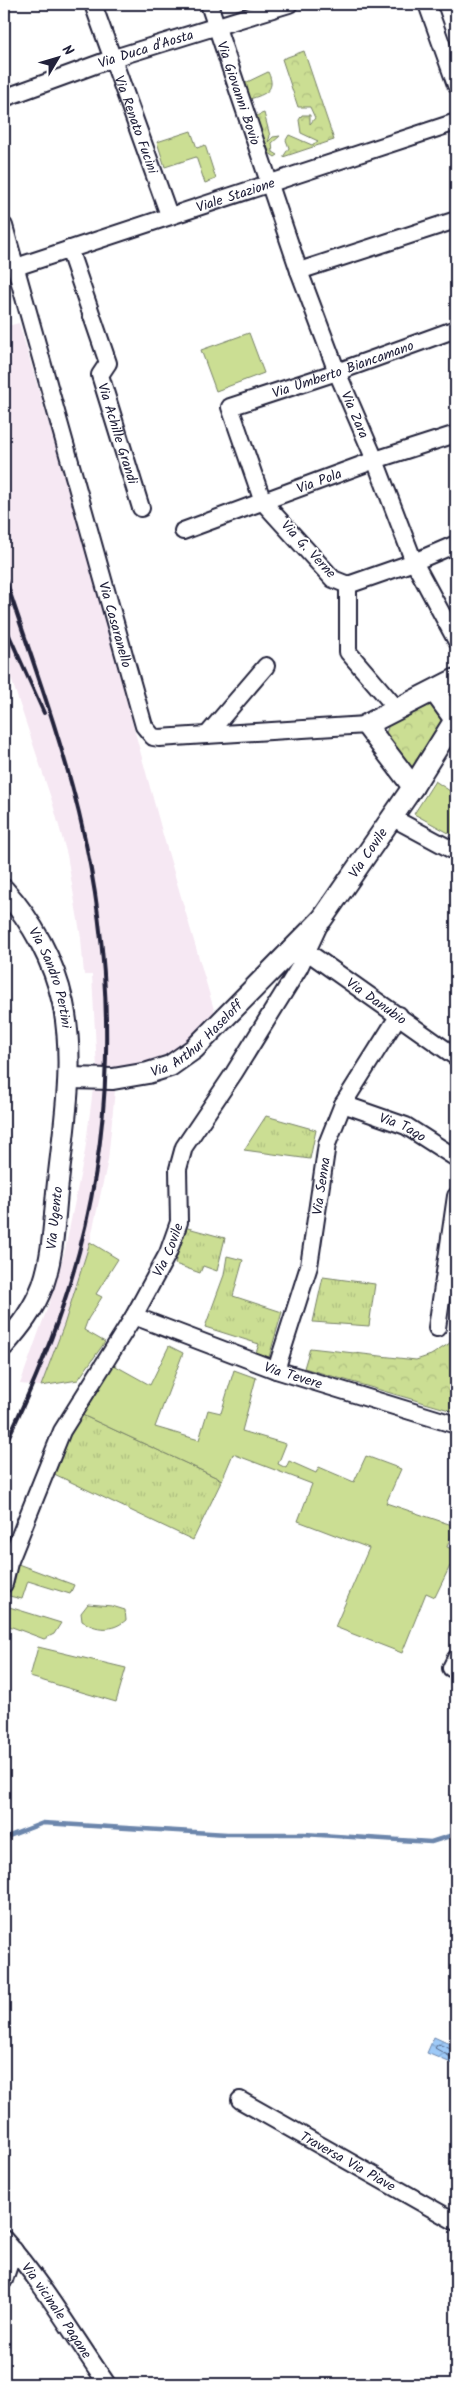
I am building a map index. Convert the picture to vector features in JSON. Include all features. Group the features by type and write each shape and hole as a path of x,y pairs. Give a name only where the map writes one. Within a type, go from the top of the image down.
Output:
{"street":[{"name":"Via Renato Fucini","path":"93,4 169,215"},
{"name":"Via Giovanni Bovio","path":"209,4 269,182"},
{"name":"Via Duca d'Aosta","path":"4,98 114,58 217,28 289,4"},
{"path":"427,4 456,85"},
{"name":"Viale Stazione","path":"16,267 269,182 456,122"},
{"name":"Via Zara","path":"269,182 299,271 414,562 456,640"},
{"path":"299,271 456,220"},
{"name":"Via Casaranello","path":"5,230 144,726 153,737 159,738 366,725"},
{"name":"Via Achille Grandi","path":"69,249 108,363 100,375 141,508"},
{"name":"Via Umberto Biancamano","path":"230,407 338,372 456,329"},
{"name":"Via G. Verne","path":"230,407 263,502 332,579 348,585 348,652 397,709"},
{"name":"Via Pola","path":"183,531 375,460 456,434"},
{"path":"348,585 414,562 456,544"},
{"path":"207,735 266,666"},
{"path":"413,787 366,725 456,680"},
{"path":"434,691 456,719"},
{"name":"Via Covile","path":"4,1584 9,1563 62,1431 134,1316 168,1253 179,1222 178,1169 184,1147 234,1073 303,949 322,919 413,787 456,719"},
{"path":"391,818 456,852"},
{"name":"Via Sandro Pertini","path":"4,890 30,924 57,981 63,1003 68,1039 69,1078"},
{"name":"Via Arthur Haseloff","path":"69,1078 112,1079 131,1076 159,1070 181,1060 303,949"},
{"name":"Via Danubio","path":"303,949 456,1057"},
{"name":"Via Senna","path":"276,1370 309,1266 327,1144 343,1104 399,1015"},
{"name":"Via Ugento","path":"4,1345 17,1331 37,1300 49,1266 69,1078"},
{"name":"Via Tago","path":"343,1104 406,1126 456,1158"},
{"path":"437,1328 456,1196"},
{"name":"Via Tevere","path":"134,1316 276,1370 456,1425"},
{"name":"Traversa Via Piave","path":"240,2100 456,2222"},
{"path":"4,2280 9,2244"},
{"name":"Via vicinale Pagane","path":"9,2244 32,2271 106,2384"}],"shaded area":[{"path":"19,323 77,519 163,835 215,1013 188,1042 170,1057 134,1070 97,1069 92,975 84,975 81,938 67,855 52,801 4,657 4,327"},
{"path":"93,1089 115,1090 108,1160 90,1242 64,1325 41,1386 20,1384 51,1298 65,1250 85,1151"}],"green space":[{"path":"304,51 334,140 283,157 289,148 286,140 289,135 312,145 318,141 301,133 299,120 302,115 310,115 310,124 315,118 310,107 298,107 282,59"},
{"path":"268,72 271,84 267,92 247,100 241,85"},
{"path":"264,113 270,136 268,142 273,137 280,136 272,143 273,152 278,155 275,157 269,153 267,145 263,145 253,117"},
{"path":"191,131 197,148 205,145 216,179 205,183 196,157 165,167 157,142"},
{"path":"249,333 264,373 216,391 201,350"},
{"path":"431,702 443,720 413,769 410,770 385,736 389,724"},
{"path":"435,781 456,795 456,837 414,814"},
{"path":"266,1116 316,1130 310,1159 244,1150"},
{"path":"184,1227 225,1238 217,1271 203,1266 200,1273 175,1264"},
{"path":"90,1242 118,1259 96,1294 102,1297 88,1319 84,1330 105,1342 78,1380 41,1386 64,1325"},
{"path":"227,1256 243,1260 233,1296 282,1312 269,1357 256,1353 259,1344 205,1327 224,1275"},
{"path":"323,1277 375,1284 369,1326 313,1322"},
{"path":"456,1306 456,1412 304,1368 310,1348 416,1360 431,1355 450,1343"},
{"path":"169,1346 183,1353 155,1427 199,1440 208,1410 221,1413 234,1370 256,1378 242,1431 286,1444 278,1464 286,1468 289,1461 316,1473 319,1467 354,1482 366,1456 401,1469 386,1503 455,1526 447,1547 456,1551 456,1569 450,1566 435,1597 426,1593 402,1653 335,1627 369,1548 298,1521 312,1484 233,1454 222,1480 78,1413 114,1365 150,1385"},
{"path":"78,1413 222,1480 193,1540 50,1472"},
{"path":"18,1564 74,1585 70,1594 28,1581 22,1599 9,1596"},
{"path":"88,1604 112,1606 125,1610 126,1620 110,1628 98,1628 87,1624 82,1621 81,1613"},
{"path":"6,1606 61,1623 54,1634 44,1639 4,1624"},
{"path":"38,1647 126,1668 116,1702 30,1677"}],"water":[{"path":"434,2037 456,2047 456,2065 427,2053"}],"waterway":[{"path":"4,1838 43,1823 227,1834 304,1834 431,1842 456,1834"}],"railway":[{"path":"4,575 71,783 92,874 101,935 106,1060 102,1122 94,1184 81,1245 50,1341 4,1447"},
{"path":"4,624 44,713"}]}
